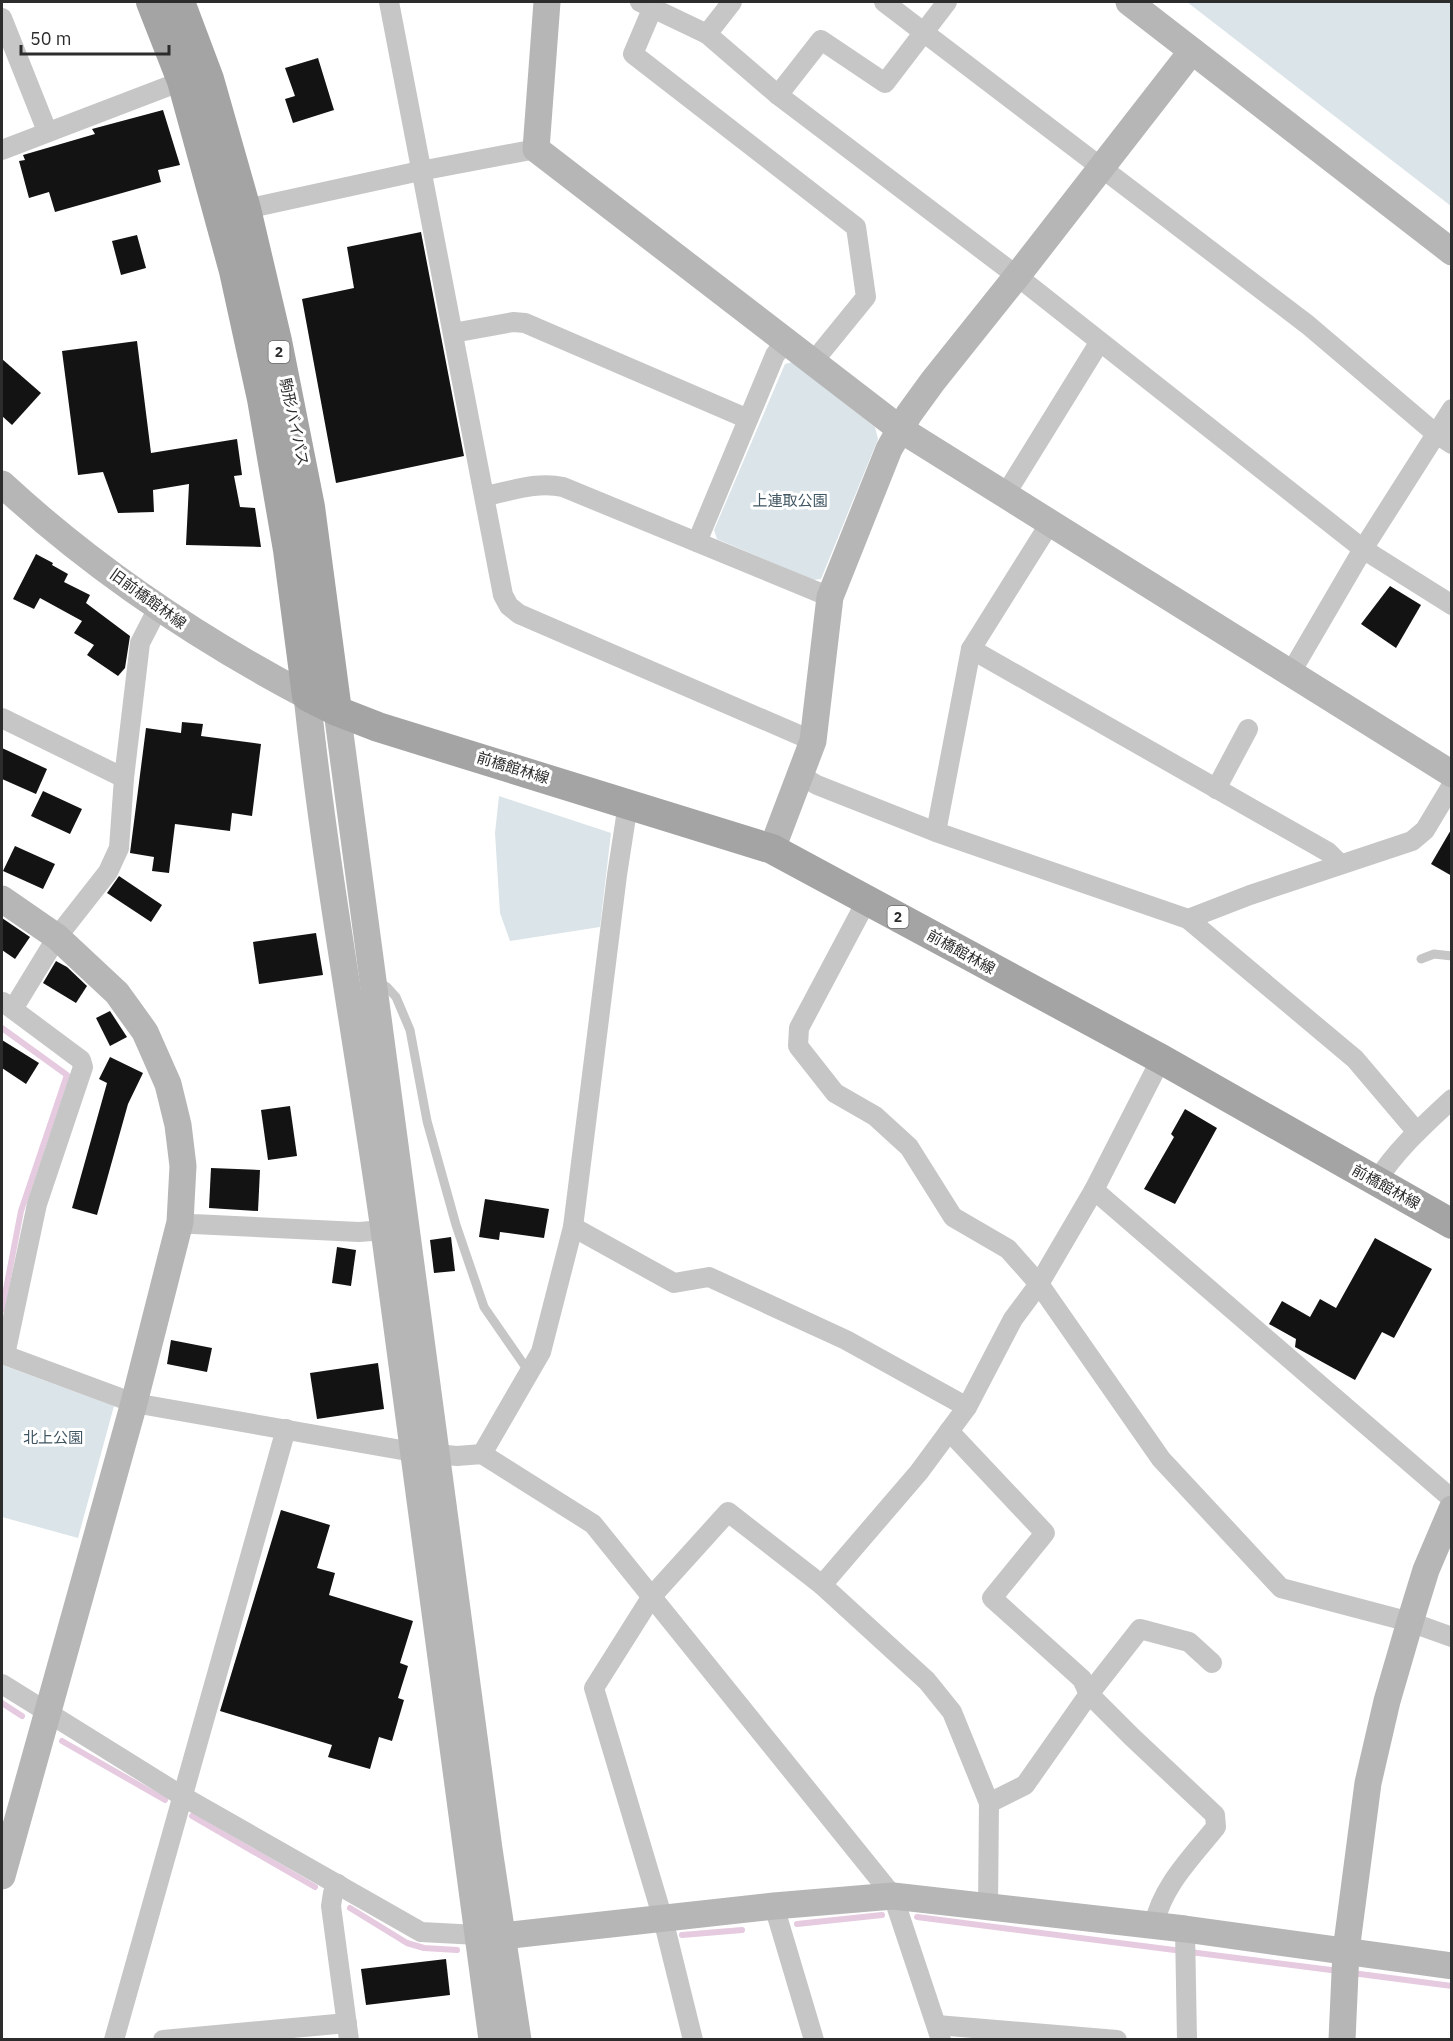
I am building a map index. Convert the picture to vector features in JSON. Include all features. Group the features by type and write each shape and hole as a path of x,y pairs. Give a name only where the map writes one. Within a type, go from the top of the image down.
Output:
{"main road":[{"name":"駒形バイパス","path":"151,2 182,81 234,271 262,399 288,550 307,696"},
{"name":"駒形バイパス","path":"180,2 208,79 246,209 277,341 303,466 328,633 337,711"},
{"name":"前橋館林線","path":"307,696 378,727 772,849 1161,1059 1452,1224"}],"street":[{"path":"389,2 420,171 486,496 503,595 509,606 519,614 813,741"},
{"path":"536,149 547,2"},
{"path":"707,34 732,2"},
{"path":"884,2 1308,325 1444,438"},
{"path":"778,95 820,40 885,83 947,2"},
{"path":"1130,2 1452,252"},
{"path":"813,362 866,297 856,227 633,54 647,4 707,34 778,95 1017,276 1363,549 1452,605"},
{"path":"2,18 47,131"},
{"path":"772,849 813,741 830,597 889,449 933,381 1192,51"},
{"path":"2,150 182,81"},
{"path":"246,209 420,171 536,149 900,429 1452,774"},
{"path":"453,333 513,322 525,323 748,419"},
{"path":"697,542 775,355 786,341"},
{"path":"1005,495 1100,343"},
{"path":"1290,674 1363,549 1444,438 1452,409"},
{"name":"旧前橋館林線","path":"2,484 36,516 158,608 230,655 307,696"},
{"path":"486,496 549,484 563,487 830,597"},
{"path":"936,832 971,649 1050,524"},
{"path":"158,608 140,643 124,778 119,848 108,872 7,1005 81,1060 83,1067 37,1204 3,1354 134,1402 425,1453 457,1456 482,1454 593,1524 893,1896 939,2032 1117,2040"},
{"path":"971,649 1328,852 1340,864"},
{"path":"307,696 312,748 349,1011 384,1230 425,1453"},
{"path":"337,711 372,978 425,1453 490,1935 492,2040"},
{"path":"2,718 124,778"},
{"path":"1216,789 1248,729"},
{"path":"800,775 818,785 936,832 1188,919 1355,1059 1417,1132"},
{"path":"1188,919 1250,895 1412,841 1420,836 1452,785"},
{"path":"482,1454 541,1352 573,1227 628,804"},
{"path":"2,899 57,937 117,993 145,1032 168,1084 178,1125 183,1166 180,1222 134,1402 46,1711 2,1876"},
{"path":"867,900 800,1028 798,1046 835,1093 875,1116 909,1147 952,1217 1008,1249 1039,1284 1161,1459 1281,1588 1410,1622 1452,1637"},
{"path":"822,1585 919,1472 967,1407 1013,1319 1039,1284 1094,1190 1161,1059"},
{"path":"1376,1182 1387,1165 1417,1132 1452,1100"},
{"path":"1094,1190 1452,1498"},
{"path":"180,1222 359,1232 384,1230"},
{"path":"573,1227 674,1283 709,1276 846,1340 967,1407"},
{"path":"114,2040 286,1429"},
{"path":"949,1431 1045,1533 992,1598 1082,1679 1089,1694 1215,1815 1216,1827 1173,1881 1157,1912 1154,1926"},
{"path":"1342,2040 1346,1951 1368,1783 1387,1701 1410,1622 1426,1570 1452,1509"},
{"path":"693,2040 663,1919 594,1688 652,1596 728,1512 822,1585 927,1681 952,1712 989,1803 988,1907"},
{"path":"989,1803 1025,1785 1089,1694 1140,1629 1189,1642 1212,1663"},
{"path":"2,1684 182,1796 421,1932 490,1935 893,1896 1185,1929 1452,1966"},
{"path":"163,2040 348,2031 331,1906 333,1893 338,1884"},
{"path":"774,1906 814,2040"},
{"path":"1185,1929 1187,2040"},
{"path":"490,1935 518,2040"}],"lane":[{"path":"1420,959 1434,954 1451,957"},
{"path":"372,978 387,987 396,997 410,1030 427,1121 456,1225 484,1307 530,1372"}],"green space":[{"path":"1187,2 1451,2 1451,206"},
{"name":"上連取公園","path":"793,362 875,427 878,439 821,579 813,580 717,539 714,530 785,364"},
{"path":"499,796 611,833 600,927 510,941 500,913 495,833"},
{"name":"北上公園","path":"2,1365 114,1406 78,1538 2,1517"}],"building":[{"path":"318,58 334,110 293,123 285,99 295,96 285,68"},
{"path":"163,110 180,165 158,170 161,182 55,212 49,192 29,198 19,161 25,160 23,155 95,134 92,129"},
{"path":"421,232 464,456 336,483 302,299 354,288 347,247"},
{"path":"137,235 146,268 121,275 112,241"},
{"path":"137,341 151,453 237,439 242,475 234,476 240,507 255,508 261,547 186,545 189,484 153,490 154,512 118,513 103,472 78,475 62,351"},
{"path":"2,359 41,393 12,425 2,416"},
{"path":"36,554 68,574 64,582 90,595 86,603 130,636 125,668 118,676 87,655 94,645 74,633 82,621 40,598 34,609 13,599"},
{"path":"1390,586 1421,605 1396,648 1361,624"},
{"path":"182,722 203,724 201,736 261,744 252,816 232,813 230,831 175,824 169,873 152,871 154,857 130,853 146,728 181,733"},
{"path":"2,748 47,769 36,794 2,779"},
{"path":"43,791 82,809 70,834 31,816"},
{"path":"1452,828 1452,876 1431,864"},
{"path":"15,846 55,864 43,889 3,871"},
{"path":"119,876 162,905 151,922 107,893"},
{"path":"2,918 30,937 15,959 2,950"},
{"path":"316,933 323,975 259,984 253,942"},
{"path":"56,961 67,967 87,986 76,1003 43,983"},
{"path":"110,1011 127,1037 110,1046 96,1018"},
{"path":"2,1040 39,1063 26,1084 2,1068"},
{"path":"110,1057 143,1073 128,1104 97,1215 72,1208 107,1083 99,1079"},
{"path":"290,1106 297,1156 268,1160 261,1110"},
{"path":"1185,1109 1217,1128 1175,1204 1144,1189 1174,1137 1171,1134"},
{"path":"211,1168 260,1170 258,1211 209,1208"},
{"path":"485,1199 549,1209 544,1238 500,1232 499,1240 479,1237"},
{"path":"451,1237 455,1271 434,1273 430,1240"},
{"path":"1375,1238 1432,1269 1394,1338 1382,1332 1355,1380 1295,1347 1296,1339 1269,1324 1282,1301 1310,1317 1320,1299 1336,1308"},
{"path":"337,1247 356,1250 351,1286 332,1283"},
{"path":"171,1340 212,1348 207,1372 167,1364"},
{"path":"378,1363 384,1409 317,1419 310,1373"},
{"path":"281,1510 330,1525 317,1568 335,1573 329,1595 413,1621 400,1663 408,1666 398,1698 404,1700 392,1741 379,1737 370,1769 328,1757 332,1745 220,1711"},
{"path":"446,1959 450,1995 366,2005 361,1969"}],"waterway":[{"path":"2,1028 67,1075 21,1211 2,1310"},
{"path":"2,1703 22,1716"},
{"path":"62,1741 165,1800"},
{"path":"192,1816 315,1887"},
{"path":"350,1908 407,1943 424,1948 457,1950"},
{"path":"797,1924 882,1915"},
{"path":"917,1917 1339,1971"},
{"path":"682,1935 742,1930"},
{"path":"1352,1973 1452,1986"}]}
